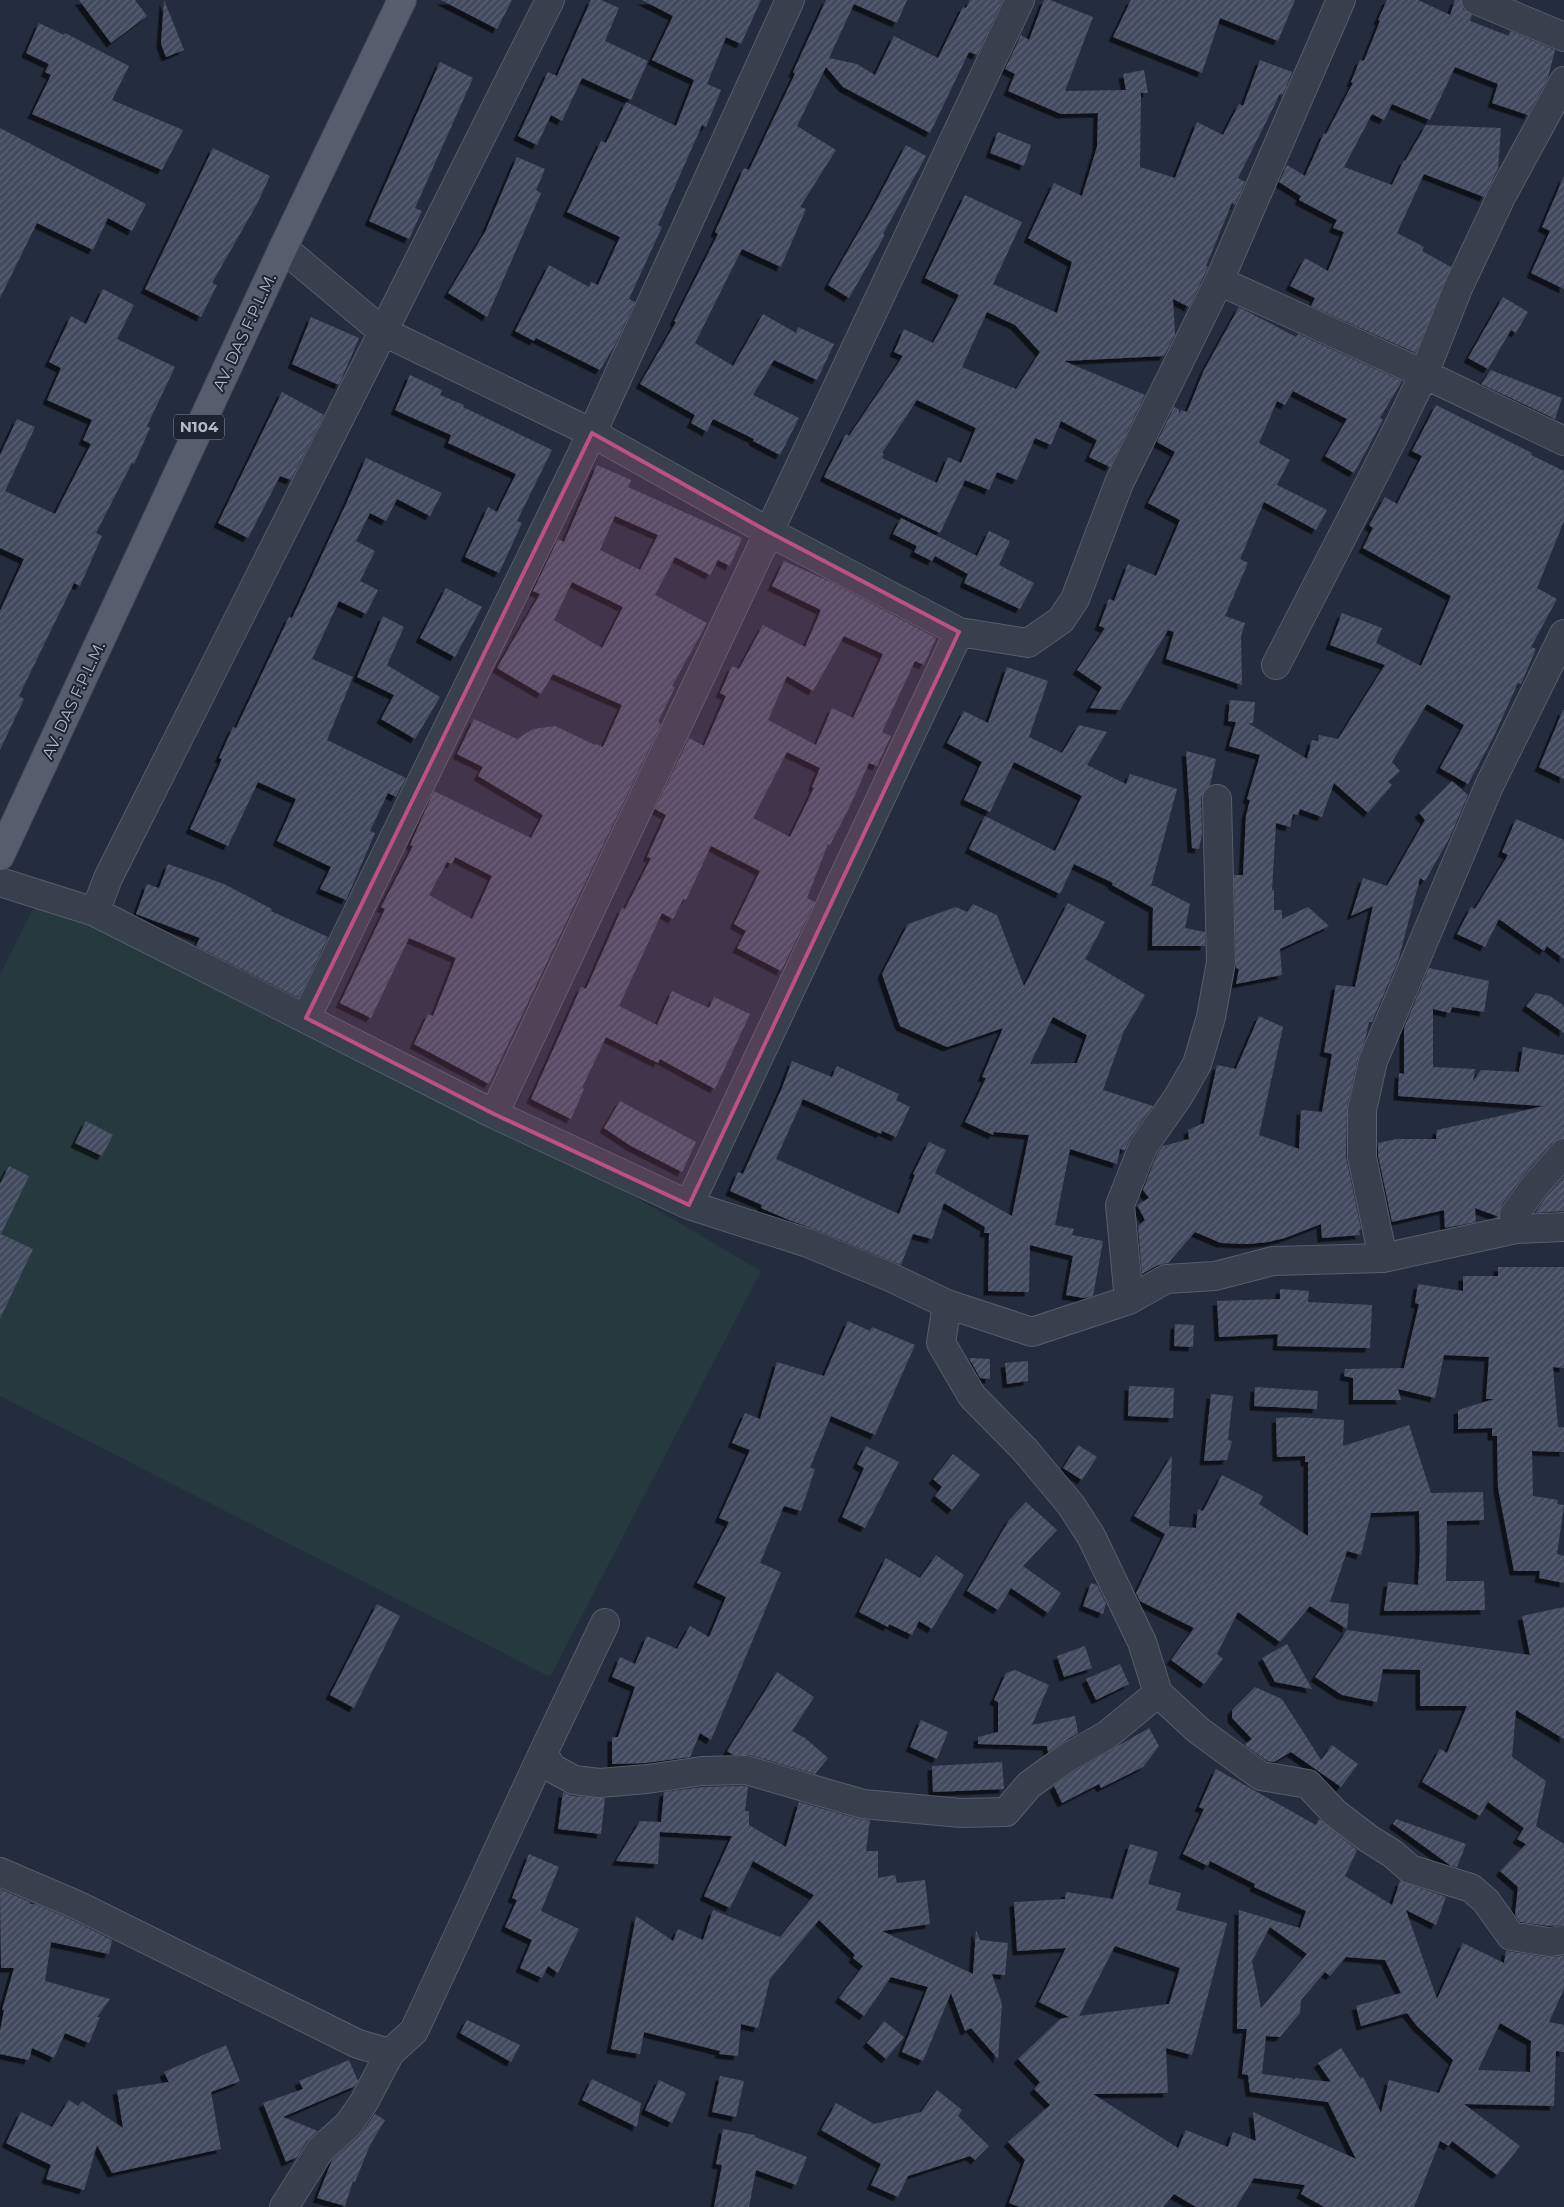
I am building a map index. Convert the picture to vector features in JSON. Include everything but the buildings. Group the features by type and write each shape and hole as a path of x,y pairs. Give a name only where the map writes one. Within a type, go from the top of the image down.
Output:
{"main road":[{"name":"AV. DAS F.P.L.M.","path":"2,848 283,248 402,0"}],"street":[{"path":"95,912 108,878 249,602 382,331 550,0"},
{"path":"306,1018 592,433 790,0"},
{"path":"494,1114 1020,0"},
{"path":"283,248 382,331 592,433 769,532 959,632 1028,642 1060,620 1075,599 1119,483 1219,281 1341,0"},
{"path":"1476,0 1564,37"},
{"path":"1276,665 1424,374 1470,263 1501,197 1564,80"},
{"path":"1219,281 1424,374 1564,441"},
{"path":"688,1205 959,632"},
{"path":"1383,1258 1362,1157 1362,1110 1373,1061 1489,786 1564,634"},
{"path":"1129,1300 1120,1206 1143,1148 1178,1097 1197,1064 1211,1017 1221,962 1217,798"},
{"path":"0,882 95,912 494,1114 688,1205 808,1243 890,1277 946,1304 1032,1332 1129,1300 1166,1279 1215,1276 1273,1261 1383,1258 1516,1228 1564,1226"},
{"path":"1516,1228 1514,1215 1534,1186 1564,1153"},
{"path":"946,1304 941,1343 972,1396 1025,1450 1071,1505 1091,1536 1142,1642 1158,1693 1198,1730 1261,1776 1308,1784 1336,1812 1370,1839 1393,1854 1410,1869 1471,1888 1486,1901 1511,1936 1549,1942 1564,1940"},
{"path":"284,2207 320,2150 348,2125 364,2102 390,2053 414,2031 542,1753 605,1623"},
{"path":"542,1753 552,1768 574,1780 599,1783 647,1779 702,1771 746,1770 863,1804 961,1813 1006,1812 1029,1785 1065,1760 1107,1735 1158,1693"},
{"path":"0,1872 77,1905 358,2044 390,2053"}],"highlighted area":[{"path":"592,433 769,532 959,632 689,1205 494,1114 306,1018"}],"green space":[{"path":"34,907 95,912 494,1114 761,1271 550,1677 0,1396 0,975"}]}
